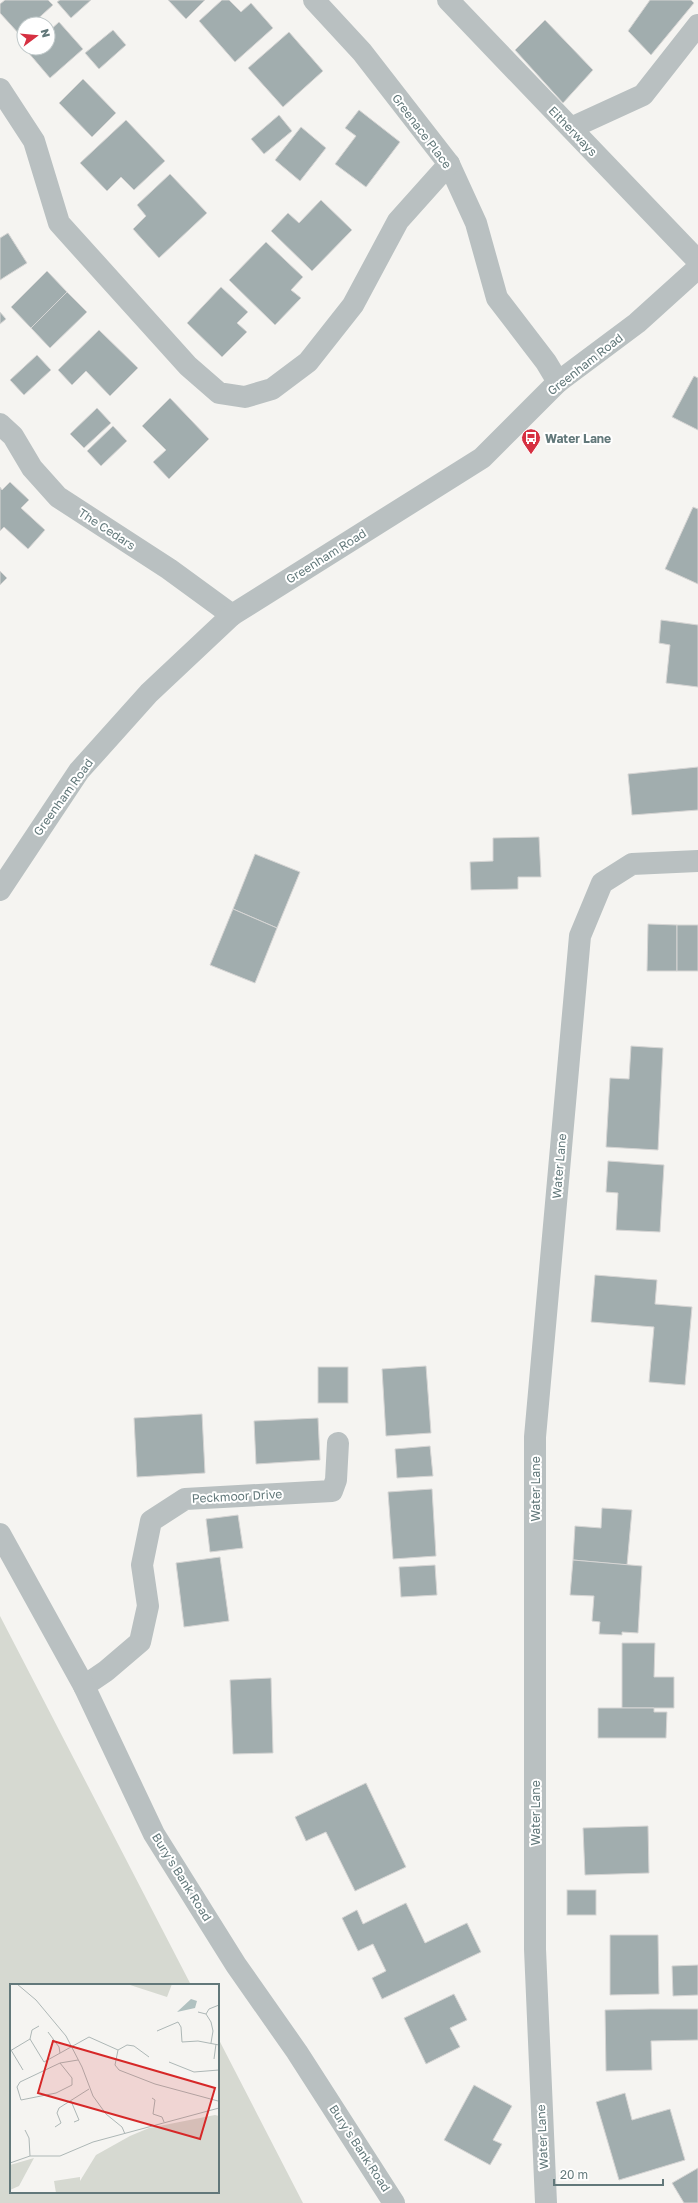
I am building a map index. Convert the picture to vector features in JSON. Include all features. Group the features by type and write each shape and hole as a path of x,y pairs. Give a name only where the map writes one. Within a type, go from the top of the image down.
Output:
{"street":[{"name":"Greenace Place","path":"314,0 362,52 449,164 476,224 497,298 546,362 558,382"},
{"name":"Eitherways","path":"448,0 698,261"},
{"path":"570,128 643,95 698,25"},
{"path":"0,89 34,141 59,223 188,366 219,393 245,397 272,389 308,362 353,305 398,221 449,164"},
{"name":"Greenham Road","path":"0,890 79,771 149,693 232,615 482,458 558,382 637,323 698,268"},
{"name":"The Cedars","path":"4,435 58,497 169,569 232,615"},
{"name":"Water Lane","path":"546,2203 535,1949 535,1437 580,936 602,883 632,864 698,861"},
{"name":"Peckmoor Drive","path":"84,1686 106,1671 140,1642 148,1606 142,1565 151,1521 186,1499 332,1491 336,1480 338,1443"},
{"name":"Bury's Bank Road","path":"0,1534 84,1686 154,1834 236,1965 305,2064 394,2203"}],"shaded area":[{"path":"0,1616 190,1984 10,1984 10,2193 219,2193 219,2040 303,2203 0,2203"}],"building":[{"path":"5,0 48,0 53,5 41,16 16,16 16,31 0,13 0,4"},
{"path":"60,0 91,0 71,18 57,2"},
{"path":"168,0 205,0 186,19"},
{"path":"222,0 229,0 241,12 251,3 273,28 235,62 199,21"},
{"path":"650,0 691,0 694,3 651,55 628,31"},
{"path":"545,20 593,70 563,103 515,50"},
{"path":"59,22 83,49 50,78 31,56 56,56 56,25"},
{"path":"113,30 126,45 99,69 85,53"},
{"path":"289,32 323,71 283,107 248,68"},
{"path":"83,79 116,113 92,137 59,103"},
{"path":"359,110 400,142 366,187 335,164 356,136 345,128"},
{"path":"279,115 292,131 264,154 251,139"},
{"path":"126,120 165,161 134,190 121,177 107,191 80,163"},
{"path":"301,127 326,148 300,181 275,160"},
{"path":"170,174 207,213 159,258 133,229 146,216 137,205"},
{"path":"321,200 352,230 312,271 271,231 288,213 299,223"},
{"path":"8,233 27,263 0,280 0,238"},
{"path":"266,242 303,277 291,290 301,298 275,325 229,280"},
{"path":"47,271 67,292 31,328 11,307"},
{"path":"221,287 248,312 237,323 247,332 222,357 187,323"},
{"path":"67,292 87,312 50,348 31,328"},
{"path":"0,312 6,319 0,324"},
{"path":"99,330 138,368 110,396 86,371 72,385 58,370"},
{"path":"37,355 51,370 24,395 10,380"},
{"path":"694,376 698,378 698,430 672,417"},
{"path":"170,398 209,439 169,479 153,462 166,450 142,426"},
{"path":"97,408 111,423 84,448 70,434"},
{"path":"113,426 127,441 101,466 87,451"},
{"path":"10,482 29,500 21,508 45,530 28,549 4,527 0,531 0,487 2,490"},
{"path":"693,507 698,509 698,584 665,569"},
{"path":"0,571 7,578 0,585"},
{"path":"661,620 698,625 698,687 666,683 670,645 659,643"},
{"path":"698,767 698,810 632,815 628,774"},
{"path":"539,837 541,877 518,877 518,889 471,890 470,862 493,861 493,838"},
{"path":"255,854 300,872 277,928 233,909"},
{"path":"233,909 277,928 255,983 210,965"},
{"path":"648,924 677,925 677,971 647,971"},
{"path":"677,925 698,925 698,971 677,971"},
{"path":"631,1046 663,1048 658,1150 606,1147 610,1078 629,1079"},
{"path":"608,1161 664,1165 660,1232 616,1230 618,1193 606,1192"},
{"path":"595,1275 657,1280 655,1304 692,1307 685,1385 649,1382 654,1327 591,1322"},
{"path":"426,1366 431,1433 386,1436 382,1369"},
{"path":"318,1367 348,1367 348,1403 318,1403"},
{"path":"202,1414 205,1473 137,1477 134,1418"},
{"path":"318,1418 320,1460 256,1464 254,1421"},
{"path":"430,1446 433,1476 397,1478 395,1449"},
{"path":"432,1489 436,1556 393,1559 388,1492"},
{"path":"602,1508 632,1510 627,1565 573,1560 575,1526 601,1528"},
{"path":"238,1515 243,1548 210,1552 206,1519"},
{"path":"220,1557 229,1621 184,1627 176,1563"},
{"path":"573,1560 642,1566 638,1633 622,1632 622,1635 599,1634 600,1622 592,1621 594,1596 570,1595"},
{"path":"435,1565 437,1595 401,1597 399,1567"},
{"path":"622,1643 655,1643 654,1677 674,1677 674,1708 622,1708"},
{"path":"271,1678 273,1753 233,1754 230,1680"},
{"path":"598,1708 654,1708 654,1712 667,1712 666,1738 598,1738"},
{"path":"366,1783 406,1867 355,1891 326,1832 306,1841 295,1817"},
{"path":"648,1826 649,1873 585,1875 583,1828"},
{"path":"567,1890 596,1890 596,1915 567,1915"},
{"path":"406,1903 425,1943 467,1923 481,1952 382,1999 372,1978 386,1971 373,1944 358,1951 342,1918 357,1910 363,1924"},
{"path":"610,1935 658,1935 659,1994 610,1995"},
{"path":"698,1965 698,1995 673,1996 672,1966"},
{"path":"454,1994 467,2020 450,2028 460,2047 426,2064 404,2018"},
{"path":"698,2009 698,2040 651,2041 652,2070 606,2071 605,2010"},
{"path":"474,2085 512,2106 493,2140 502,2144 490,2165 444,2140"},
{"path":"625,2093 632,2120 670,2109 685,2160 619,2180 596,2102"},
{"path":"698,2168 698,2203 684,2203 672,2183"}],"place":[{"name":"Water Lane","path":"531,455"}]}
